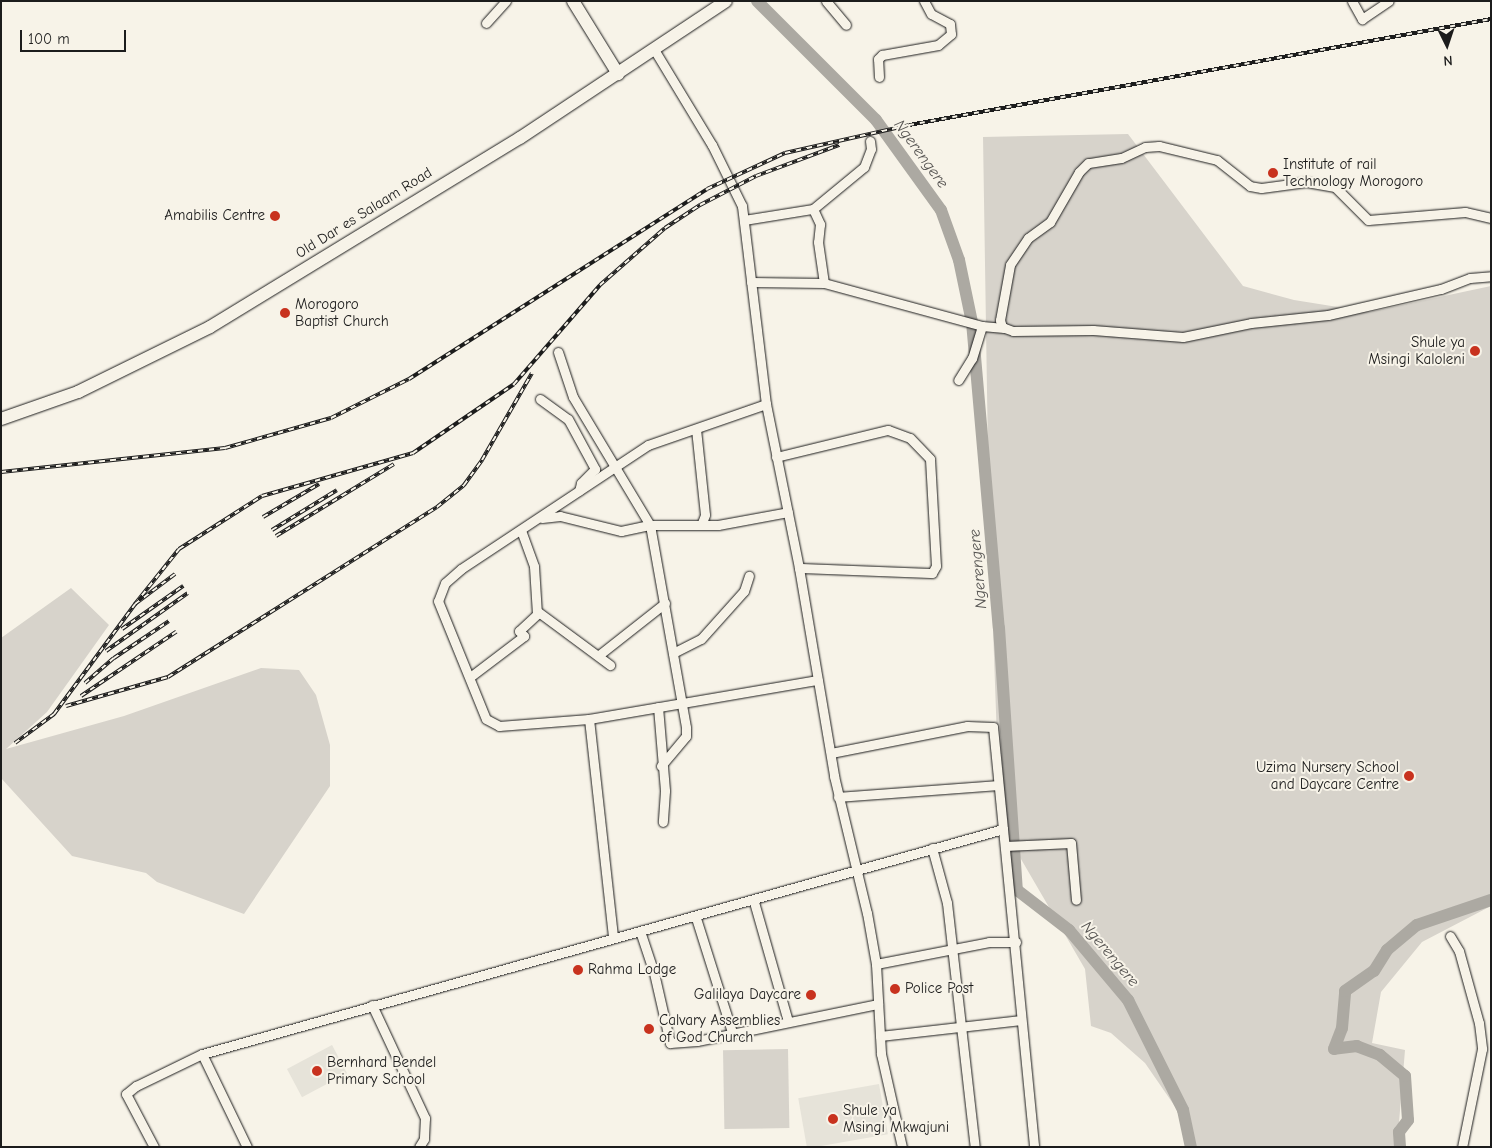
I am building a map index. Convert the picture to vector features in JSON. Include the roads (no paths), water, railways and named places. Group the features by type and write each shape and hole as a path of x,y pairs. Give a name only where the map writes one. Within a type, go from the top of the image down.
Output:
{"main road":[{"path":"573,1 618,74"},
{"name":"Old Dar es Salaam Road","path":"1,419 112,377 210,328 655,51 726,1"}],"street":[{"path":"486,23 506,1"},
{"path":"826,1 846,25"},
{"path":"879,77 878,59 882,55 938,45 951,34 950,24 930,14 924,1"},
{"path":"1352,1 1362,19 1389,1"},
{"path":"655,51 735,186 744,220 766,404 799,568 838,797 857,871 876,964 880,1036 902,1147"},
{"path":"744,220 812,208 864,167 871,150 870,141"},
{"path":"1004,328 1000,318 1010,265 1028,238 1050,222 1079,172 1088,163 1121,158 1145,148 1159,146 1217,160 1228,166 1244,183 1261,188 1306,182 1335,187 1368,220 1465,212 1491,218"},
{"path":"812,208 820,224 818,242 824,283"},
{"path":"752,282 824,283 982,326 1184,337 1251,323 1328,315 1441,289 1470,278 1491,276"},
{"path":"958,380 972,358 982,326"},
{"path":"558,352 573,397 613,468 650,525 665,603 686,736 661,766"},
{"path":"540,399 568,419 598,473"},
{"path":"766,404 648,445 613,468 598,473 578,491 540,519 454,574 438,598 486,719 499,726 589,719 818,680"},
{"path":"568,419 584,417"},
{"path":"696,429 706,514 702,523"},
{"path":"776,457 888,430 910,438 930,459 936,566 932,573 799,568"},
{"path":"540,519 560,516 621,531 650,525 702,523 721,525 788,512"},
{"path":"470,677 524,636 520,632 537,611 534,566 521,530"},
{"path":"673,653 701,639 744,591 749,576"},
{"path":"599,655 665,603"},
{"path":"537,611 610,665"},
{"path":"658,707 661,766 666,790 663,822"},
{"path":"589,719 613,938"},
{"path":"830,752 987,725 995,731 998,785 1016,942 1021,1020 1034,1147"},
{"path":"838,797 998,785"},
{"path":"154,1147 126,1094 136,1086 202,1054 613,938 754,902 932,848 1003,829"},
{"path":"1005,846 1071,843 1076,900"},
{"path":"932,848 947,903 963,1026 974,1147"},
{"path":"754,902 788,1021"},
{"path":"696,918 732,1032"},
{"path":"640,931 654,973 668,1042 688,1042 878,1004"},
{"path":"1450,936 1459,951 1479,1023 1482,1049 1462,1147"},
{"path":"876,964 953,948 1016,942"},
{"path":"372,1005 425,1118 424,1139 419,1147"},
{"path":"880,1036 1021,1020"},
{"path":"202,1054 247,1147"}],"waterway":[{"name":"Ngerengere","path":"757,1 876,120 941,210 959,260 972,322 999,628 1017,890 1069,930 1128,1000 1183,1110 1191,1147"},
{"path":"1400,1147 1399,1132 1408,1120 1405,1076 1380,1055 1357,1046 1334,1049 1342,1028 1345,991 1374,971 1387,950 1417,925 1491,900"}],"railway":[{"path":"1,472 225,448 331,418 409,379 707,189 785,153 909,125 1491,19"},
{"path":"135,604 179,549 262,496 413,453 514,384 600,285 665,228 700,205 756,176 839,145"},
{"path":"66,706 168,677 437,507 464,485 482,460 532,373"},
{"path":"276,536 394,464"},
{"path":"263,517 319,484"},
{"path":"272,530 337,490"},
{"path":"15,743 54,714 135,604 175,574"},
{"path":"122,629 183,586"},
{"path":"106,651 188,593"},
{"path":"85,683 114,658 169,621"},
{"path":"81,696 176,632"}],"place":[{"name":"Institute of rail Technology Morogoro","path":"1273,173"},
{"name":"Amabilis Centre","path":"275,216"},
{"name":"Morogoro Baptist Church","path":"285,313"},
{"name":"Shule ya Msingi Kaloleni","path":"1475,351"},
{"name":"Uzima Nursery School and Daycare Centre","path":"1409,776"},
{"name":"Rahma Lodge","path":"578,970"},
{"name":"Police Post","path":"895,989"},
{"name":"Galilaya Daycare","path":"811,995"},
{"name":"Calvary Assemblies of God Church","path":"649,1029"},
{"name":"Bernhard Bendel Primary School","path":"317,1071"},
{"name":"Shule ya Msingi Mkwajuni","path":"833,1119"}]}
